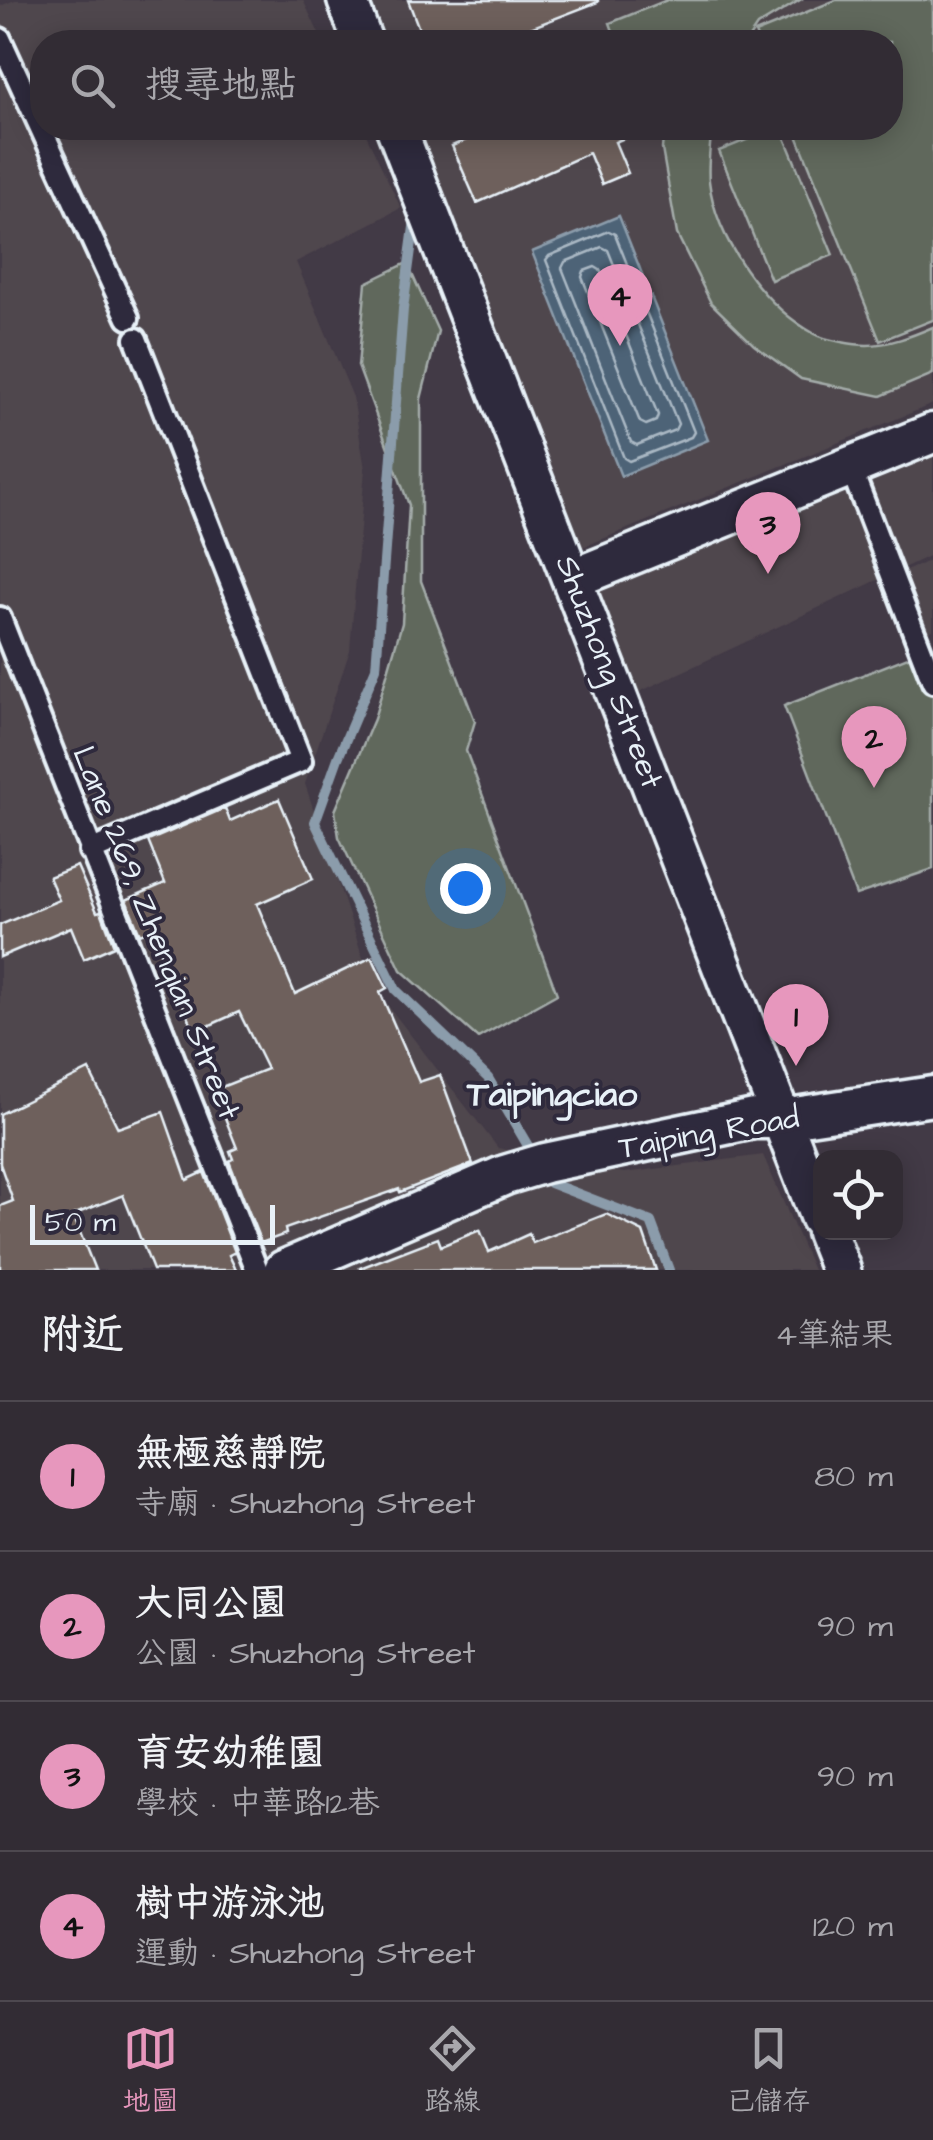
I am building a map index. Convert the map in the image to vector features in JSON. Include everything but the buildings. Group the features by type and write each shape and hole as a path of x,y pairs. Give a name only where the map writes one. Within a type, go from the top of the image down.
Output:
{"street":[{"path":"347,0 358,30"},
{"name":"Shuzhong Street","path":"401,140 813,1200"},
{"path":"572,579 933,433"},
{"name":"Taiping Road","path":"284,1270 506,1175 545,1163 754,1119 782,1119 933,1096"},
{"path":"829,1240 841,1270"}],"lane":[{"path":"0,40 30,105"},
{"path":"46,140 128,318"},
{"path":"90,851 301,761 136,339"},
{"path":"850,466 933,682"},
{"name":"Lane 269, Zhenqian Street","path":"0,618 257,1270"}],"shaded area":[{"path":"15,0 303,0 317,30 30,30 30,140 369,140 401,208 296,262 353,397 365,469 350,650 305,784 372,985 498,1148 624,1173 763,1155 813,1270 0,1270 0,6"},
{"path":"365,0 933,0 933,404 583,547 424,140 903,140 903,30 378,30"},
{"path":"933,455 933,554 637,693 596,593"},
{"path":"933,559 933,630 924,633 901,573"}],"green space":[{"path":"667,0 800,0 754,30 613,30 610,23"},
{"path":"836,0 933,0 933,320 880,341 799,140 903,140 903,30 762,30"},
{"path":"663,140 710,140 709,181 721,225 760,289 796,322 833,340 875,345 933,327 933,374 881,396 801,379 754,345 711,303 677,234"},
{"path":"746,140 786,140 833,255 771,280 719,151"},
{"path":"407,263 438,331 421,399 421,581 475,721 466,751 557,994 478,1038 401,970 339,837 335,811 374,719 402,623 409,505 358,366 366,283"},
{"path":"933,647 933,869 856,895 784,706"}],"water":[{"path":"619,216 708,440 621,476 532,252"}],"waterway":[{"path":"416,212 403,309 376,668 315,822 396,990 488,1078 534,1156"},
{"path":"542,1171 550,1183 651,1222 669,1270"}],"place":[{"name":"樹中游泳池","path":"620,346"},
{"name":"育安幼稚園","path":"768,574"},
{"name":"大同公園","path":"874,788"},
{"name":"無極慈靜院","path":"796,1066"}],"district":[{"name":"Taipingciao","path":"552,1094"}]}
